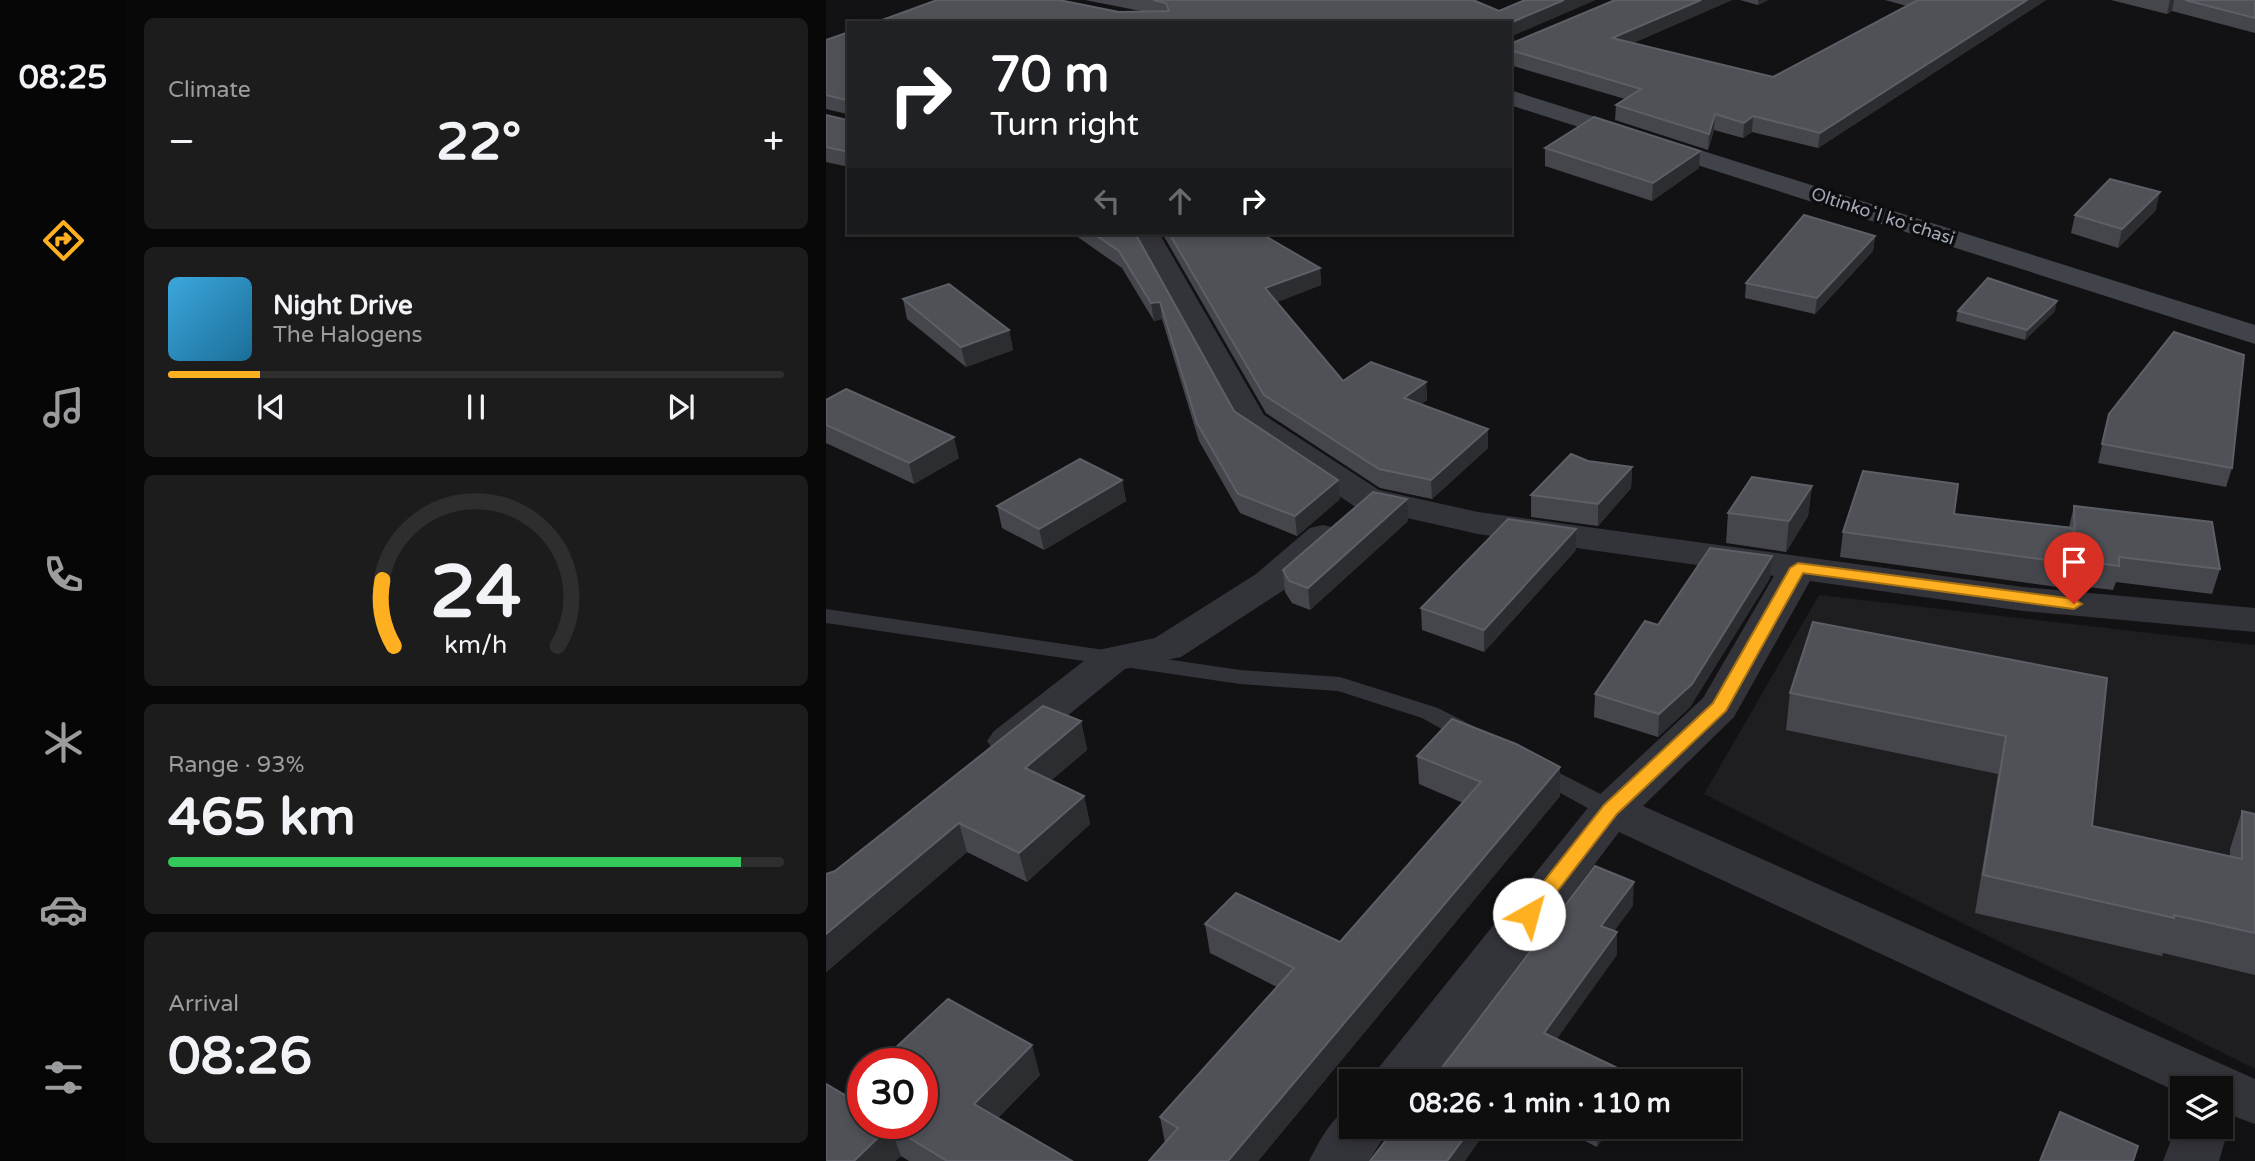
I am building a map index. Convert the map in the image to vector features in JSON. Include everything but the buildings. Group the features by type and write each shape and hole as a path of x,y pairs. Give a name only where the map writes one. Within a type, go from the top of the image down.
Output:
{"main road":[{"name":"Oltinkoʻl koʻchasi","path":"1512,98 2255,335"}],"street":[{"path":"1145,235 1251,421 1367,498 1478,523 2023,599 2255,620"},
{"path":"975,768 1112,659 1167,648 1270,582 1367,498"},
{"path":"1409,1069 1611,810 1719,707 1798,568"},
{"path":"1611,810 2176,1076"},
{"path":"1337,1161 1354,1139"},
{"path":"2191,1161 2201,1139"}],"lane":[{"path":"826,616 1240,677 1340,684 1430,713 1490,745"},
{"path":"1514,758 1611,810"}],"shaded area":[{"path":"1819,595 2255,645 2255,1069 1704,794"}],"route":[{"path":"1529,914 1611,810 1719,707 1798,568 2074,604"}]}
